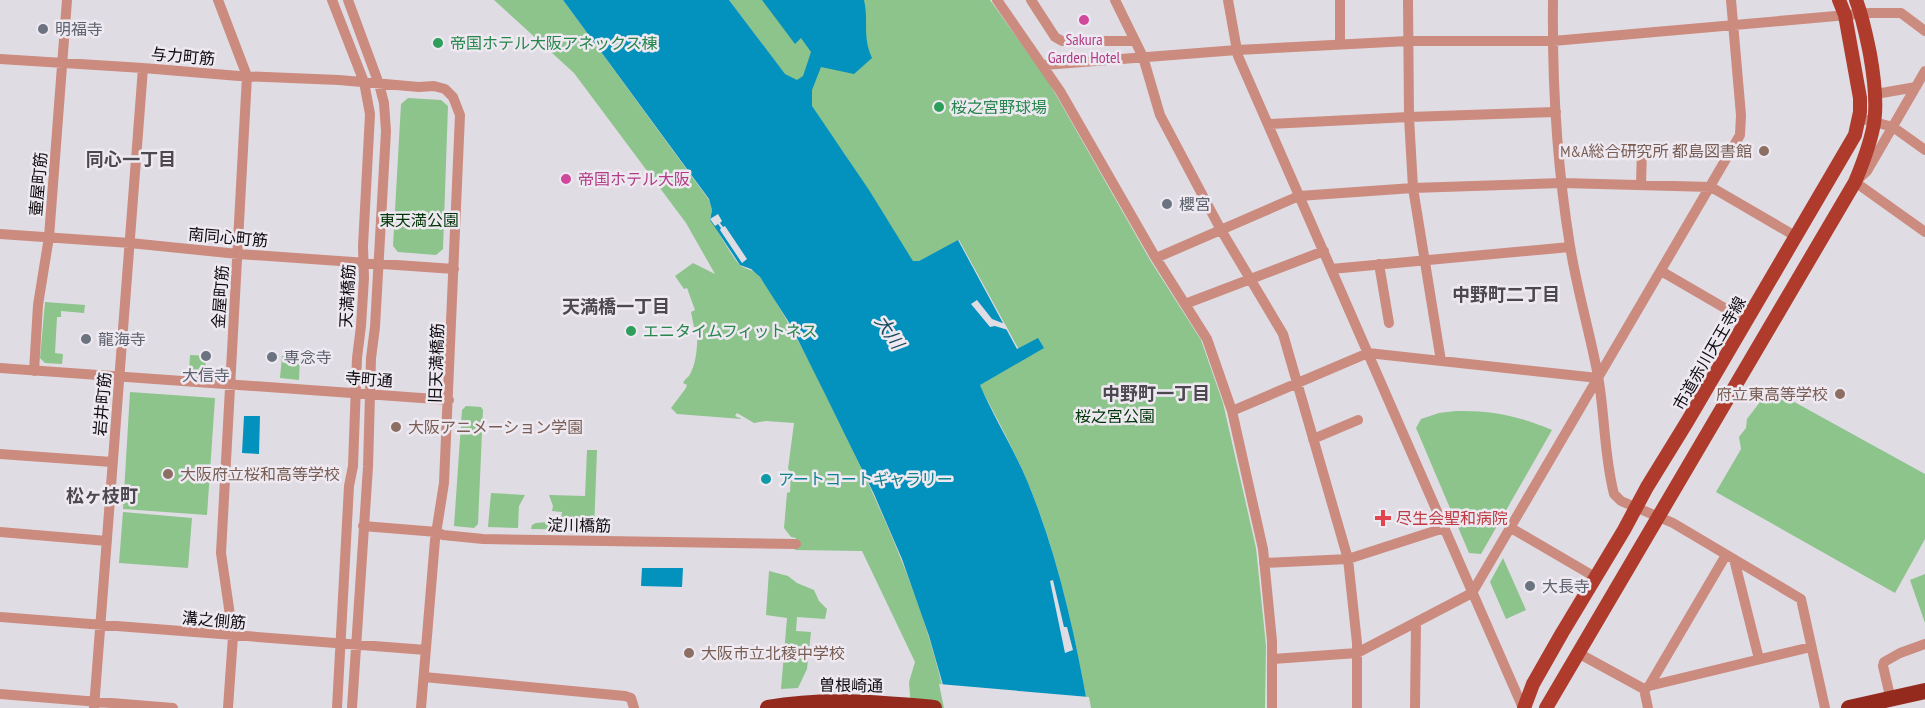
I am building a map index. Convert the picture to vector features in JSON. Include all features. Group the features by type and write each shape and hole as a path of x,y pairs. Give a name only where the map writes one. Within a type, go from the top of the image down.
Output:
{"highway":[{"path":"1896,704 1925,691"},
{"name":"曽根崎通","path":"768,708 809,702 934,708"},
{"path":"1849,708 1925,702"}],"main road":[{"name":"市道赤川天王寺線","path":"1523,708 1539,674 1635,507 1797,237 1855,135 1859,118 1858,85 1845,15 1839,0"},
{"path":"1546,708 1855,182 1875,122 1876,94 1858,5 1845,15"}],"street":[{"name":"壷屋町筋","path":"34,370 38,305 49,237 67,0"},
{"name":"金屋町筋","path":"218,0 247,76 221,553 232,636 228,708"},
{"name":"天満橋筋","path":"332,0 364,82 369,101 370,130 337,708"},
{"name":"天満橋筋","path":"348,0 379,84 384,103 386,131 352,708"},
{"path":"997,0 1044,65 1156,258 1207,339 1232,411 1264,563 1273,659 1272,708"},
{"path":"1031,0 1055,37 1062,41 1136,41"},
{"path":"1115,0 1143,57 1160,115 1221,230 1283,334 1348,559 1357,653 1357,708"},
{"path":"1228,0 1237,50 1523,708"},
{"path":"1340,0 1340,44"},
{"path":"1408,0 1409,117 1413,188 1441,361"},
{"path":"1553,0 1556,112 1562,183 1570,247 1598,378 1613,491 1617,499 1659,517 1801,599 1825,708"},
{"path":"1273,659 1357,653 1472,593 1741,133 1731,0"},
{"path":"1858,5 1900,13 1925,31"},
{"path":"1044,65 1340,44 1408,41 1553,41 1845,15"},
{"name":"与力町筋","path":"0,58 379,84"},
{"name":"岩井町筋","path":"94,705 143,68"},
{"path":"1925,70 1919,88 1867,171 1855,182 1925,232"},
{"name":"旧天満橋筋","path":"379,84 441,87 450,93 457,103 460,116 444,483 437,532 421,708"},
{"path":"1876,94 1919,88"},
{"path":"1268,124 1556,112"},
{"path":"1859,118 1893,127 1925,150"},
{"path":"1641,185 1642,149"},
{"path":"1156,258 1299,196 1413,188 1562,183 1711,187 1797,237"},
{"name":"南同心町筋","path":"0,234 454,269"},
{"path":"1331,269 1570,247"},
{"path":"1185,304 1324,251"},
{"path":"1379,264 1389,323"},
{"path":"1661,272 1747,321"},
{"path":"1232,411 1368,353 1598,378"},
{"name":"寺町通","path":"0,368 449,400"},
{"path":"1313,439 1358,420"},
{"path":"0,454 112,462"},
{"name":"淀川橋筋","path":"363,526 437,532 443,535 483,539 796,544"},
{"path":"1264,563 1348,559 1444,528"},
{"path":"1511,528 1595,577"},
{"path":"0,532 107,540"},
{"path":"1730,557 1759,659"},
{"path":"1648,708 1646,688 1730,557"},
{"name":"溝之側筋","path":"0,617 426,651"},
{"path":"1415,708 1416,624"},
{"path":"1896,704 1882,666 1884,662 1900,653 1925,644"},
{"path":"1578,653 1646,688 1811,647"},
{"path":"424,677 625,696 631,698 633,708"},
{"path":"0,694 94,705 173,708"}],"green space":[{"path":"494,0 563,0 709,200 712,210 710,219 734,257 740,265 759,276 773,297 822,387 888,527 928,634 947,708 911,708 909,682 915,662 862,551 795,550 796,538 791,537 784,528 787,493 790,492 791,472 788,469 794,423 766,421 754,423 737,413 735,416 742,419 677,414 671,408 686,388 687,385 683,383 694,365 697,339 697,327 694,327 691,312 695,310 687,288 684,289 675,276 693,263 715,274 686,223 574,73"},
{"name":"桜之宮公園","path":"729,0 990,0 1048,81 1150,260 1201,340 1223,403 1256,548 1266,646 1265,708 1088,708 1071,622 1047,535 1022,469 980,386 981,383 1024,359 959,240 919,261 913,261 910,258 844,153"},
{"name":"東天満公園","path":"408,98 441,100 448,106 443,249 436,255 398,252 393,246 401,104"},
{"path":"45,302 85,305 84,313 61,311 61,317 57,317 55,353 63,354 62,364 45,363 40,358"},
{"path":"190,355 206,356 205,372 189,371"},
{"path":"282,356 300,357 299,380 280,378"},
{"path":"130,392 215,398 207,515 123,509"},
{"path":"1778,393 1925,474 1925,539 1895,593 1716,492 1741,449 1739,437 1746,428 1747,419 1763,398"},
{"path":"466,406 481,407 483,410 478,524 474,528 454,526 462,410"},
{"path":"1456,411 1505,415 1552,430 1481,554 1469,553 1416,428 1421,419 1439,413"},
{"path":"587,450 597,450 594,530 531,529 536,523 561,521 562,512 552,511 553,506 549,495 585,496"},
{"path":"491,493 525,495 519,506 518,528 488,527"},
{"path":"123,512 192,518 188,568 119,563"},
{"path":"1503,558 1526,610 1506,619 1490,582"},
{"path":"769,571 788,576 797,583 814,590 819,601 827,609 825,619 797,617 796,631 811,632 807,669 798,688 781,689 787,618 766,615"},
{"path":"1925,574 1925,623 1910,580"}],"water":[{"name":"大川","path":"563,0 729,0 785,74 797,80 803,76 811,52 801,38 795,44 762,0 864,0 866,36 872,58 854,74 821,67 812,90 812,106 869,190 913,261 919,261 958,240 1017,349 1038,338 1044,348 980,385 1022,470 1048,537 1071,623 1088,708 943,685 929,636 902,559 874,494 790,324 760,277 751,269 740,265 710,220 712,210 709,199"},
{"path":"244,416 260,416 259,454 242,453"},
{"path":"642,568 683,568 682,587 641,586"}],"pier":[{"path":"718,214 722,221 720,223 723,227 725,226 747,259 742,263 720,230 721,228 718,224 715,226 710,219"},
{"path":"977,300 992,319 1005,324 1008,330 995,326 990,327 971,304"},
{"path":"1053,580 1064,627 1067,627 1073,650 1065,653 1050,581"},
{"path":"939,684 1089,697 1091,708 944,708"}],"place":[{"name":"Sakura Garden Hotel","path":"1084,20"},
{"name":"明福寺","path":"43,29"},
{"name":"帝国ホテル大阪アネックス棟","path":"438,43"},
{"name":"桜之宮野球場","path":"939,107"},
{"name":"M&A総合研究所 都島図書館","path":"1764,151"},
{"name":"帝国ホテル大阪","path":"566,179"},
{"name":"櫻宮","path":"1167,204"},
{"name":"エニタイムフィットネス","path":"631,331"},
{"name":"龍海寺","path":"86,339"},
{"name":"大信寺","path":"206,356"},
{"name":"専念寺","path":"272,357"},
{"name":"府立東高等学校","path":"1840,394"},
{"name":"大阪アニメーション学園","path":"396,427"},
{"name":"大阪府立桜和高等学校","path":"168,474"},
{"name":"アートコートギャラリー","path":"766,479"},
{"name":"尽生会聖和病院","path":"1383,518"},
{"name":"大長寺","path":"1530,586"},
{"name":"大阪市立北稜中学校","path":"689,653"}],"district":[{"name":"同心一丁目","path":"131,160"},
{"name":"中野町二丁目","path":"1506,295"},
{"name":"天満橋一丁目","path":"616,307"},
{"name":"中野町一丁目","path":"1156,394"},
{"name":"松ヶ枝町","path":"102,496"}]}
